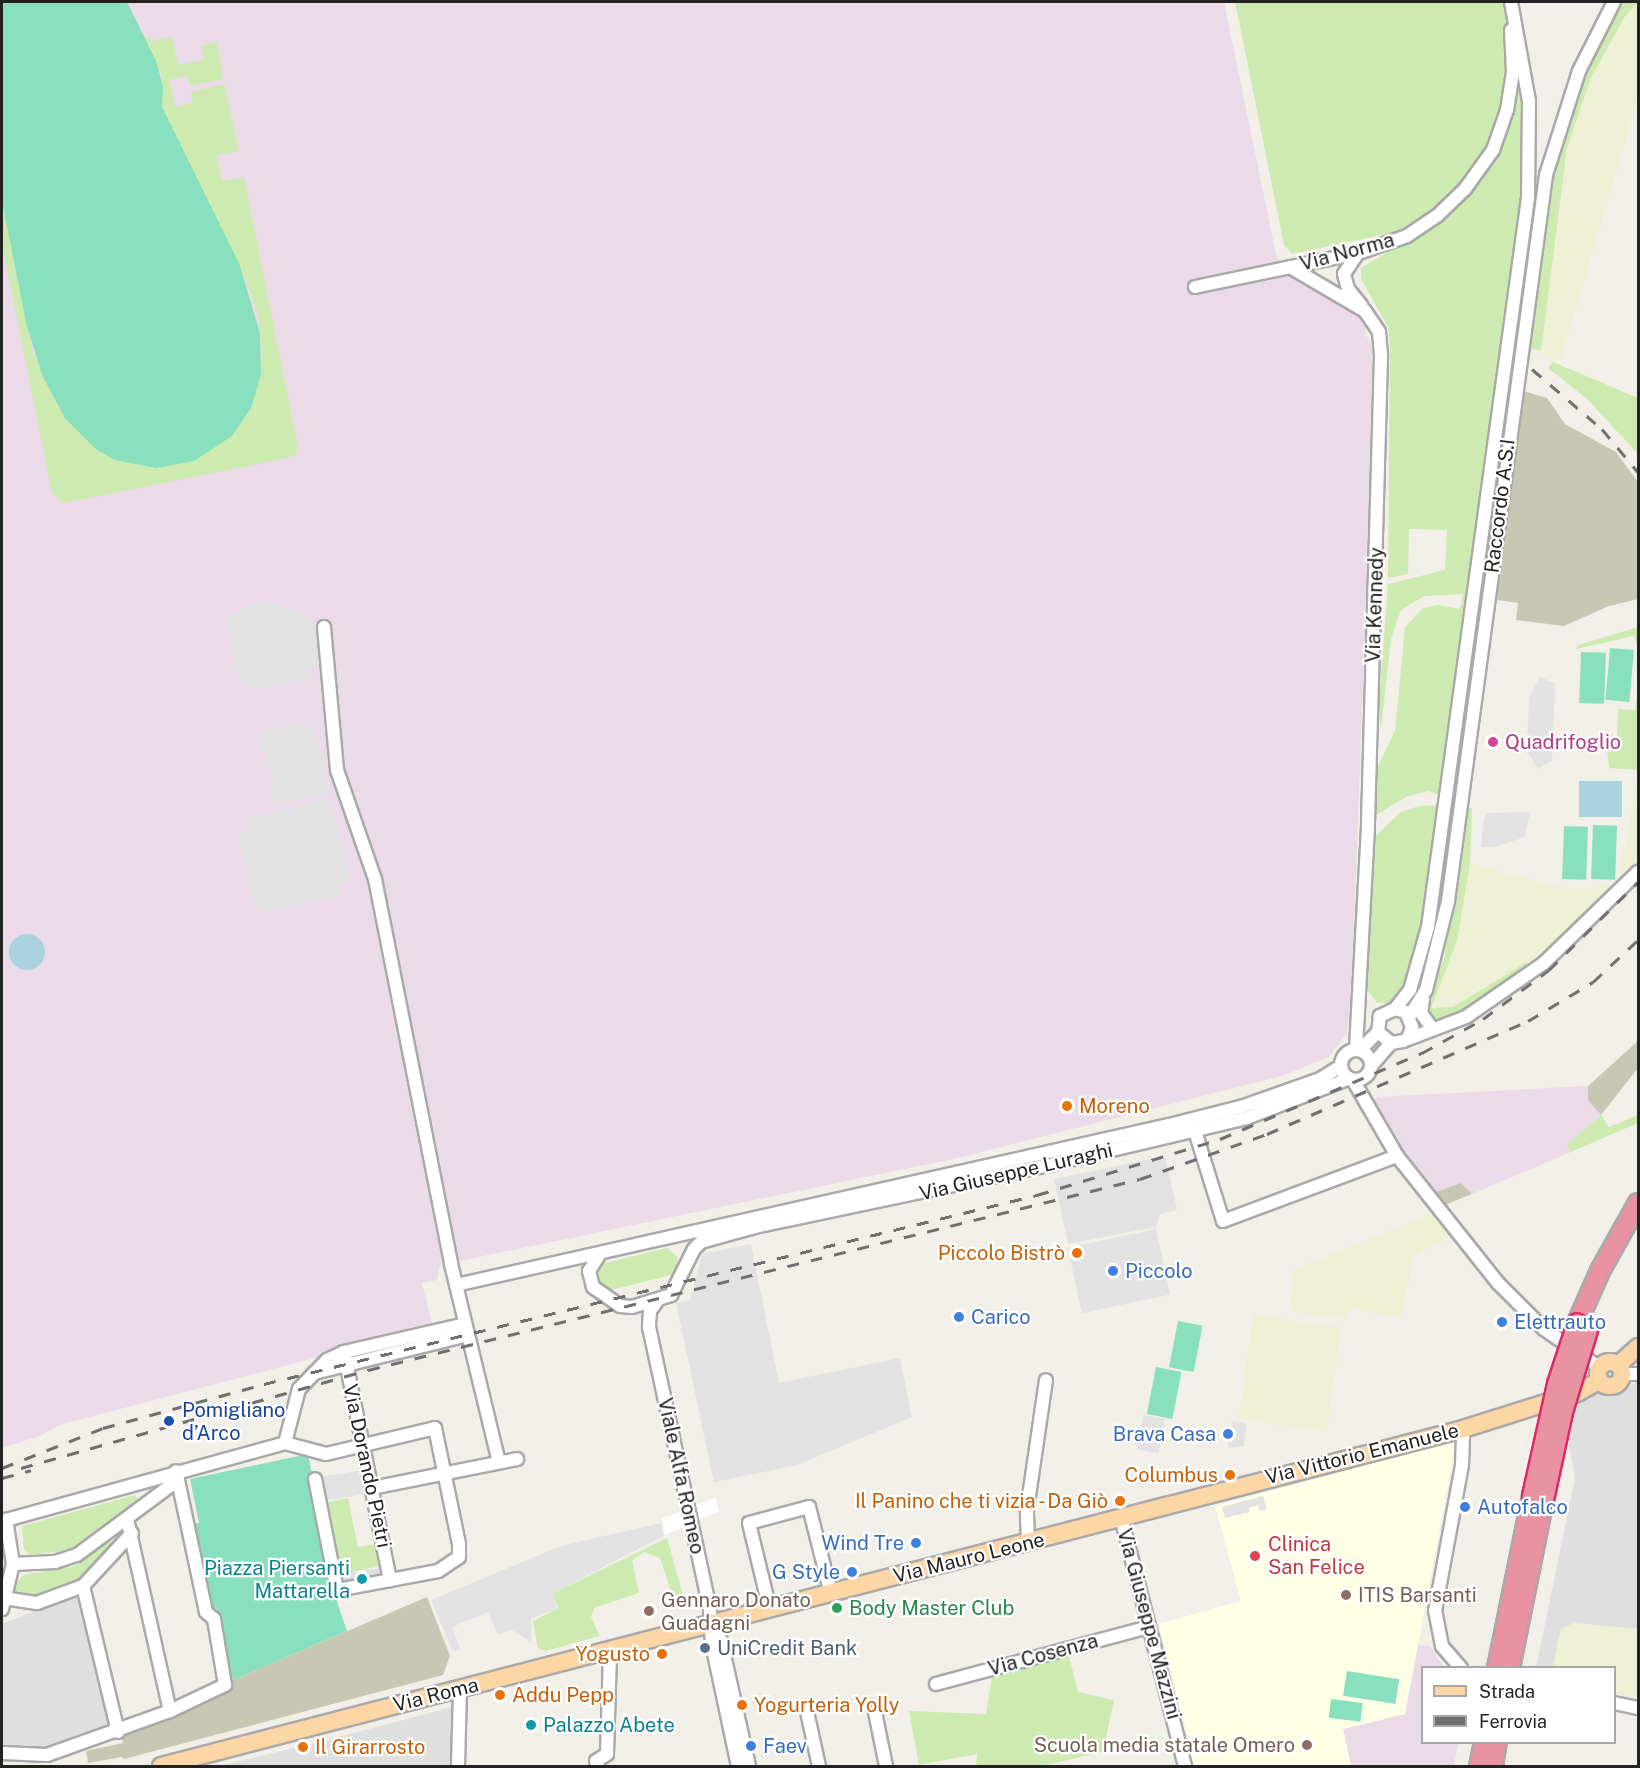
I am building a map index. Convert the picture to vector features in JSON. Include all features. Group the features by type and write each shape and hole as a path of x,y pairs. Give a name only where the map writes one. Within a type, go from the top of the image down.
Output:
{"highway":[{"path":"1504,1666 1538,1498 1563,1412 1583,1325 1600,1271 1638,1203"},
{"path":"1583,1325 1638,1225"},
{"path":"1479,1767 1484,1744"},
{"path":"1493,1767 1497,1744"}],"main road":[{"path":"1626,1371 1638,1347"},
{"name":"Via Vittorio Emanuele","path":"1121,1517 1463,1429 1577,1393 1599,1374 1613,1386 1626,1371"},
{"name":"Via Mauro Leone","path":"712,1625 1121,1517"},
{"name":"Via Roma","path":"161,1767 712,1625"}],"street":[{"name":"Via Norma","path":"1196,287 1358,253 1407,236 1438,215 1465,189 1493,150 1507,110 1513,72 1510,2"},
{"name":"Raccordo A.S.I","path":"1390,1010 1410,990 1428,927 1528,198 1528,101 1510,2"},
{"name":"Raccordo A.S.I","path":"1411,1019 1426,990 1448,901 1545,176 1579,71 1614,2"},
{"name":"Via Kennedy","path":"1358,253 1344,274 1348,289 1379,332 1383,389 1358,1050"},
{"path":"1290,267 1365,311"},
{"path":"324,627 338,770 375,879 456,1285 466,1329 478,1360 499,1462"},
{"path":"1352,1079 1369,1070 1391,1043 1466,1017 1544,963 1638,872"},
{"path":"1426,990 1421,1013 1437,1026"},
{"path":"1362,991 1368,1004 1437,1026"},
{"path":"1361,1006 1391,1043"},
{"path":"1390,1010 1378,1029 1358,1050 1343,1057 1341,1066 1352,1079 1366,1107 1397,1156 1473,1253 1523,1311 1599,1374"},
{"path":"1408,1038 1411,1019"},
{"path":"1358,1050 1368,1056 1366,1107"},
{"name":"Via Giuseppe Luraghi","path":"456,1285 679,1237 753,1217 1244,1106 1320,1079 1341,1066"},
{"name":"Via Giuseppe Luraghi","path":"631,1307 657,1301 674,1292 688,1262 701,1242 755,1227 1247,1118 1352,1079"},
{"path":"1328,1086 1346,1089 1366,1107"},
{"path":"1195,1131 1223,1221 1397,1156"},
{"path":"679,1237 688,1262"},
{"path":"590,1282 592,1261 599,1255"},
{"path":"563,1263 590,1282 602,1296 640,1312 649,1327"},
{"path":"649,1327 650,1311 657,1301"},
{"name":"Viale Alfa Romeo","path":"649,1327 712,1625 712,1644 738,1767"},
{"path":"285,1443 299,1389 308,1376 345,1358 466,1329"},
{"name":"Via Dorando Pietri","path":"345,1358 390,1580"},
{"path":"1028,1543 1027,1510 1046,1380"},
{"path":"132,1533 82,1586 37,1603 3,1604 13,1564 6,1520 177,1475 285,1443 326,1454 435,1428 459,1557 438,1571 337,1590 315,1479"},
{"path":"1459,1666 1442,1646 1435,1611 1462,1466 1463,1429"},
{"path":"372,1488 517,1459"},
{"path":"13,1564 55,1562 77,1556 127,1518 177,1475"},
{"path":"2,1753 47,1755 118,1732 216,1692 227,1680 214,1619 206,1612 177,1475"},
{"path":"770,1610 749,1523 809,1507 831,1594"},
{"name":"Via Giuseppe Mazzini","path":"1121,1517 1185,1767"},
{"path":"127,1518 170,1712"},
{"path":"82,1586 118,1732"},
{"name":"Viale Alfa Romeo","path":"712,1625 721,1641 749,1767"},
{"name":"Via Cosenza","path":"936,1684 1149,1627"},
{"path":"598,1767 596,1761 607,1754 610,1651"},
{"path":"458,1767 460,1689"},
{"path":"1616,1703 1638,1708"},
{"path":"806,1707 819,1767"},
{"path":"875,1712 886,1767"}],"shaded area":[{"path":"2,2 1224,2 1277,259 1365,311 1366,335 1375,351 1383,389 1369,523 1352,984 1347,1033 1329,1057 1282,1076 958,1158 440,1265 437,1280 422,1283 433,1327 59,1425 40,1436 2,1448"},
{"path":"1638,2 1638,99 1561,359 1553,362 1544,357 1540,344 1567,148 1591,78 1624,18"},
{"path":"1523,391 1547,398 1565,424 1616,452 1638,482 1638,599 1609,606 1564,626 1516,620 1518,603 1497,600"},
{"path":"262,601 305,614 318,627 323,660 321,666 308,669 309,678 253,690 240,679 226,618"},
{"path":"1540,677 1555,683 1552,761 1538,769 1527,750 1529,698"},
{"path":"304,722 306,729 314,728 330,793 277,805 276,798 272,801 270,790 275,787 267,752 261,752 257,736 264,740 263,731"},
{"path":"1638,770 1638,868 1569,935 1533,964 1524,963 1453,1007 1431,1008 1457,941 1470,863 1558,887 1586,889 1619,881"},
{"path":"326,799 328,807 332,806 350,882 340,886 339,895 268,912 260,910 255,906 239,838 254,817"},
{"path":"1530,812 1525,837 1495,847 1481,847 1484,818 1488,813"},
{"path":"1638,1041 1638,1068 1601,1115 1588,1100 1588,1086"},
{"path":"1588,1086 1588,1100 1601,1115 1568,1145 1571,1152 1472,1194 1461,1183 1433,1193 1372,1103 1377,1097"},
{"path":"1165,1156 1177,1210 1160,1214 1156,1227 1068,1244 1054,1179"},
{"path":"1461,1183 1472,1194 1445,1205 1436,1192"},
{"path":"1434,1213 1457,1236 1426,1248 1413,1259 1401,1318 1350,1308 1347,1319 1289,1311 1293,1270"},
{"path":"1156,1229 1170,1295 1082,1313 1068,1248"},
{"path":"751,1244 779,1383 900,1358 912,1417 797,1465 714,1482 676,1303 690,1300 702,1254"},
{"path":"1253,1315 1341,1327 1327,1431 1238,1419"},
{"path":"1638,1381 1638,1629 1573,1624 1561,1629 1553,1666 1536,1666 1575,1478 1562,1406 1598,1391 1618,1392"},
{"path":"1143,1415 1165,1419 1159,1453 1137,1449"},
{"path":"1232,1421 1247,1423 1244,1446 1228,1448"},
{"name":"ITIS Barsanti","path":"1456,1441 1405,1714 1343,1729 1351,1766 1195,1766 1159,1624 1241,1601 1215,1506"},
{"path":"363,1470 367,1494 321,1501 318,1477"},
{"path":"1263,1496 1267,1509 1260,1511 1258,1505 1249,1508 1250,1512 1225,1518 1222,1507"},
{"path":"661,1523 664,1536 553,1593 557,1608 531,1619 531,1642 512,1630 498,1634 488,1612 452,1627 460,1649 453,1652 431,1600 561,1546"},
{"name":"Piazza Piersanti Mattarella","path":"388,1567 390,1580 336,1588 334,1576"},
{"path":"79,1593 113,1727 43,1751 2,1749 2,1624"},
{"path":"427,1597 450,1656 443,1675 124,1759 122,1757 88,1763 86,1751 123,1743 121,1735 216,1697 233,1680"},
{"path":"1574,1623 1638,1629 1638,1698 1616,1694 1616,1666 1553,1666 1561,1629"},
{"path":"1418,1645 1430,1646 1443,1666 1421,1666 1421,1744 1458,1744 1454,1766 1351,1766 1342,1729 1405,1714"},
{"path":"452,1707 452,1766 219,1766 323,1741"}],"green space":[{"path":"2,2 127,2 157,63 163,88 162,107 239,263 260,333 261,375 251,408 232,436 194,461 156,468 115,460 97,450 65,418 43,377 27,327 2,201"},
{"path":"1235,2 1504,2 1510,56 1509,87 1491,141 1470,175 1450,197 1412,224 1392,233 1292,254 1284,245"},
{"path":"1620,2 1638,2 1624,18 1591,78 1567,148 1541,351 1528,348 1550,178 1578,84"},
{"path":"142,33 152,41 172,37 178,65 204,60 201,46 217,42 223,79 190,86 187,76 169,80 175,107 193,102 191,92 224,84 239,151 216,155 222,181 244,177 298,447 294,456 287,458 64,503 52,493 2,244 2,201 33,351 65,418 232,436 251,408 262,356 258,316 246,280 162,107 161,74"},
{"path":"1521,77 1525,108 1524,189 1441,796 1429,791 1406,797 1376,815 1377,768 1395,731 1405,627 1423,608 1438,605 1460,609 1463,594 1424,596 1401,610 1391,639 1381,728 1378,715 1388,584 1445,570 1447,530 1409,529 1408,574 1388,578 1390,348 1388,327 1361,279 1361,268 1445,218 1472,192 1493,161 1510,124"},
{"path":"1553,362 1638,398 1638,454 1587,399 1548,368"},
{"path":"1638,627 1638,649 1634,636 1576,649 1578,645"},
{"path":"1610,648 1634,650 1629,702 1605,700"},
{"path":"1581,652 1606,653 1604,704 1579,703"},
{"path":"1638,687 1638,770 1609,768 1606,740 1617,740 1618,709 1635,710"},
{"path":"1441,805 1423,937 1410,979 1389,1003 1377,1003 1367,989 1373,838 1401,812 1419,806"},
{"path":"1472,808 1470,863 1457,941 1431,1008 1453,1007 1525,963 1533,964 1487,998 1457,1015 1435,1021 1425,1013 1427,1000 1444,959 1465,809"},
{"path":"1593,825 1617,826 1615,880 1591,879"},
{"path":"1564,826 1588,827 1586,880 1562,879"},
{"path":"1601,1115 1609,1127 1638,1115 1638,1123 1571,1152 1567,1145"},
{"path":"667,1248 678,1257 675,1274 607,1291 597,1288 597,1265"},
{"path":"1178,1321 1203,1326 1194,1372 1169,1367"},
{"path":"1156,1367 1182,1372 1172,1419 1147,1414"},
{"path":"308,1454 338,1605 347,1631 233,1680 217,1609 210,1610 191,1524 199,1523 190,1479"},
{"path":"135,1495 137,1499 69,1550 30,1555 24,1550 22,1526"},
{"path":"348,1498 358,1547 377,1544 381,1566 337,1575 323,1503"},
{"path":"667,1538 686,1606 673,1597 660,1558 644,1552 632,1561 639,1593 594,1608 591,1617 600,1636 546,1651 538,1648 533,1621 558,1608 553,1593"},
{"path":"110,1541 116,1547 87,1579 34,1601 13,1597 11,1591 23,1575 75,1566"},
{"path":"1069,1656 1078,1692 1114,1700 1103,1752 1041,1766 976,1766 977,1754 919,1765 909,1711 986,1714 992,1676"},
{"path":"1347,1671 1399,1679 1395,1704 1343,1696"},
{"path":"1331,1699 1363,1703 1360,1722 1329,1718"}],"water":[{"path":"1579,781 1622,781 1622,817 1579,817"},
{"path":"27,934 39,940 45,952 39,964 27,970 15,964 9,952 15,940"}],"pier":[{"path":"715,1498 719,1511 665,1535 662,1519"}],"railway":[{"path":"1532,369 1602,429 1638,472"},
{"path":"2,1468 103,1428 264,1384 1037,1195 1220,1139 1422,1053 1483,1019 1549,970 1638,882"},
{"path":"21,1468 368,1370 1140,1179 1267,1134 1528,1021 1593,982 1638,940"},
{"path":"2,1478 31,1470"}],"place":[{"name":"Quadrifoglio","path":"1493,742"},
{"name":"Moreno","path":"1067,1106"},
{"name":"Piccolo Bistrò","path":"1077,1253"},
{"name":"Piccolo","path":"1113,1271"},
{"name":"Carico","path":"959,1317"},
{"name":"Elettrauto","path":"1502,1322"},
{"name":"Pomigliano d’Arco","path":"169,1421"},
{"name":"Brava Casa","path":"1228,1434"},
{"name":"Columbus","path":"1230,1475"},
{"name":"Il Panino che ti vizia - Da Giò","path":"1120,1501"},
{"name":"Autofalco","path":"1465,1507"},
{"name":"Wind Tre","path":"916,1543"},
{"name":"Clinica San Felice","path":"1255,1556"},
{"name":"G Style","path":"852,1572"},
{"name":"Piazza Piersanti Mattarella","path":"362,1579"},
{"name":"ITIS Barsanti","path":"1346,1595"},
{"name":"Body Master Club","path":"837,1608"},
{"name":"Gennaro Donato Guadagni","path":"649,1611"},
{"name":"UniCredit Bank","path":"705,1648"},
{"name":"Yogusto","path":"662,1654"},
{"name":"Addu Pepp","path":"500,1695"},
{"name":"Yogurteria Yolly","path":"742,1705"},
{"name":"Palazzo Abete","path":"531,1725"},
{"name":"Scuola media statale Omero","path":"1307,1745"},
{"name":"Faev","path":"751,1746"},
{"name":"Il Girarrosto","path":"303,1747"}]}
